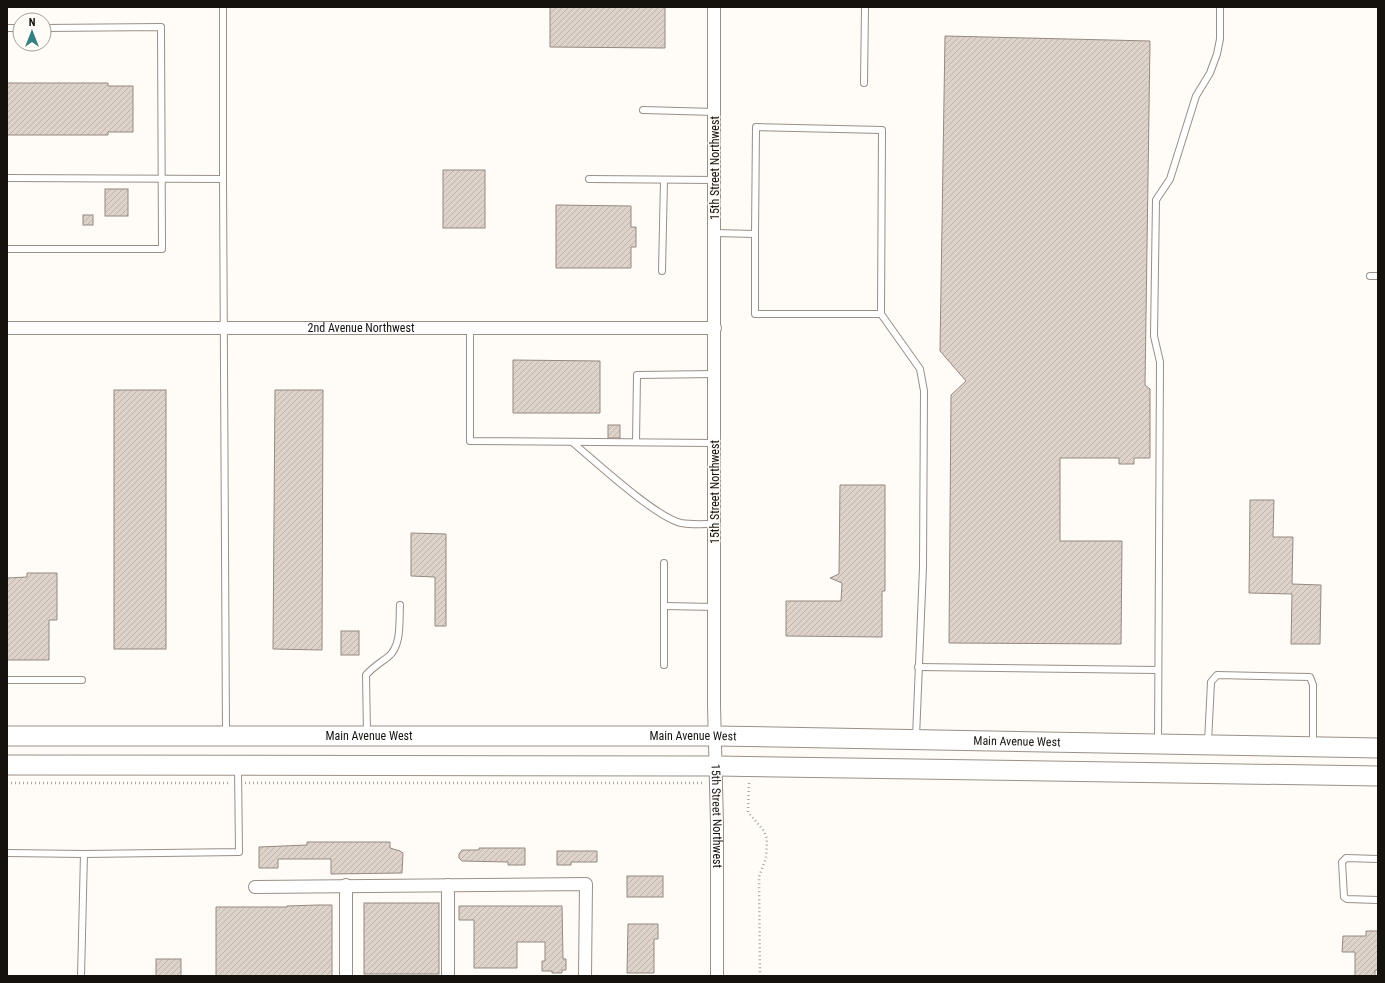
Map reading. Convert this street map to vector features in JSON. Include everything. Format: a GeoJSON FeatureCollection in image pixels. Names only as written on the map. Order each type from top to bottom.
{"type":"FeatureCollection","features":[{"type":"Feature","properties":{"kind":"main road","name":"Main Avenue West"},"geometry":{"type":"LineString","coordinates":[[7,736],[716,736],[1378,748]]}},
{"type":"Feature","properties":{"kind":"main road"},"geometry":{"type":"LineString","coordinates":[[7,765],[238,774],[1378,776]]}},
{"type":"Feature","properties":{"kind":"street","name":"15th Street Northwest"},"geometry":{"type":"LineString","coordinates":[[714,7],[714,607],[717,976]]}},
{"type":"Feature","properties":{"kind":"street","name":"2nd Avenue Northwest"},"geometry":{"type":"LineString","coordinates":[[7,328],[715,328]]}},
{"type":"Feature","properties":{"kind":"street"},"geometry":{"type":"LineString","coordinates":[[255,887],[586,884],[586,976]]}},
{"type":"Feature","properties":{"kind":"street"},"geometry":{"type":"LineString","coordinates":[[346,885],[346,976]]}},
{"type":"Feature","properties":{"kind":"street"},"geometry":{"type":"LineString","coordinates":[[448,885],[448,976]]}},
{"type":"Feature","properties":{"kind":"lane"},"geometry":{"type":"LineString","coordinates":[[223,7],[226,735]]}},
{"type":"Feature","properties":{"kind":"lane"},"geometry":{"type":"LineString","coordinates":[[864,83],[865,7]]}},
{"type":"Feature","properties":{"kind":"lane"},"geometry":{"type":"LineString","coordinates":[[1158,744],[1157,670],[1160,362],[1154,336],[1156,200],[1170,179],[1196,96],[1210,73],[1217,54],[1220,39],[1220,7]]}},
{"type":"Feature","properties":{"kind":"lane"},"geometry":{"type":"LineString","coordinates":[[7,249],[162,249],[161,27],[52,28]]}},
{"type":"Feature","properties":{"kind":"lane"},"geometry":{"type":"LineString","coordinates":[[643,110],[714,112]]}},
{"type":"Feature","properties":{"kind":"lane"},"geometry":{"type":"LineString","coordinates":[[881,314],[755,314],[756,127],[882,130],[881,314],[920,369],[924,391],[923,567],[916,740]]}},
{"type":"Feature","properties":{"kind":"lane"},"geometry":{"type":"LineString","coordinates":[[7,178],[223,179]]}},
{"type":"Feature","properties":{"kind":"lane"},"geometry":{"type":"LineString","coordinates":[[589,180],[714,180]]}},
{"type":"Feature","properties":{"kind":"lane"},"geometry":{"type":"LineString","coordinates":[[662,271],[664,180]]}},
{"type":"Feature","properties":{"kind":"lane"},"geometry":{"type":"LineString","coordinates":[[714,233],[755,234]]}},
{"type":"Feature","properties":{"kind":"lane"},"geometry":{"type":"LineString","coordinates":[[1370,276],[1378,276]]}},
{"type":"Feature","properties":{"kind":"lane"},"geometry":{"type":"LineString","coordinates":[[470,328],[470,441],[714,443]]}},
{"type":"Feature","properties":{"kind":"lane"},"geometry":{"type":"LineString","coordinates":[[636,442],[637,375],[715,374]]}},
{"type":"Feature","properties":{"kind":"lane"},"geometry":{"type":"LineString","coordinates":[[572,442],[668,518],[681,523],[714,524]]}},
{"type":"Feature","properties":{"kind":"lane"},"geometry":{"type":"LineString","coordinates":[[664,563],[664,665]]}},
{"type":"Feature","properties":{"kind":"lane"},"geometry":{"type":"LineString","coordinates":[[367,736],[366,675],[371,669],[389,656],[397,645],[400,606]]}},
{"type":"Feature","properties":{"kind":"lane"},"geometry":{"type":"LineString","coordinates":[[664,606],[714,607]]}},
{"type":"Feature","properties":{"kind":"lane"},"geometry":{"type":"LineString","coordinates":[[918,667],[1157,670]]}},
{"type":"Feature","properties":{"kind":"lane"},"geometry":{"type":"LineString","coordinates":[[1208,745],[1210,682],[1217,675],[1310,677],[1313,685],[1313,746]]}},
{"type":"Feature","properties":{"kind":"lane"},"geometry":{"type":"LineString","coordinates":[[7,680],[82,680]]}},
{"type":"Feature","properties":{"kind":"lane"},"geometry":{"type":"LineString","coordinates":[[7,853],[84,854],[239,852],[238,774]]}},
{"type":"Feature","properties":{"kind":"lane"},"geometry":{"type":"LineString","coordinates":[[81,976],[84,854]]}},
{"type":"Feature","properties":{"kind":"lane"},"geometry":{"type":"LineString","coordinates":[[1378,859],[1346,858],[1343,860],[1342,894],[1347,900],[1378,900]]}},
{"type":"Feature","properties":{"kind":"path"},"geometry":{"type":"LineString","coordinates":[[7,783],[238,774],[716,775]]}},
{"type":"Feature","properties":{"kind":"path"},"geometry":{"type":"LineString","coordinates":[[742,783],[748,783],[748,812],[764,831],[767,839],[766,858],[759,877],[760,976]]}},
{"type":"Feature","properties":{"kind":"building"},"geometry":{"type":"Polygon","coordinates":[[[550,7],[665,7],[665,48],[550,47],[550,7]]]}},
{"type":"Feature","properties":{"kind":"building"},"geometry":{"type":"Polygon","coordinates":[[[945,36],[1150,41],[1145,385],[1150,389],[1150,458],[1134,458],[1134,464],[1119,464],[1119,458],[1060,458],[1060,541],[1122,541],[1121,644],[949,643],[951,395],[966,381],[940,351],[945,36]]]}},
{"type":"Feature","properties":{"kind":"building"},"geometry":{"type":"Polygon","coordinates":[[[7,83],[108,83],[108,86],[133,86],[133,132],[108,132],[108,135],[7,135],[7,83]]]}},
{"type":"Feature","properties":{"kind":"building"},"geometry":{"type":"Polygon","coordinates":[[[443,170],[485,170],[485,228],[443,228],[443,170]]]}},
{"type":"Feature","properties":{"kind":"building"},"geometry":{"type":"Polygon","coordinates":[[[105,189],[128,189],[128,216],[105,216],[105,189]]]}},
{"type":"Feature","properties":{"kind":"building"},"geometry":{"type":"Polygon","coordinates":[[[556,205],[631,206],[631,227],[636,227],[636,247],[631,247],[631,268],[556,268],[556,205]]]}},
{"type":"Feature","properties":{"kind":"building"},"geometry":{"type":"Polygon","coordinates":[[[83,215],[93,215],[93,225],[83,225],[83,215]]]}},
{"type":"Feature","properties":{"kind":"building"},"geometry":{"type":"Polygon","coordinates":[[[513,360],[600,361],[600,413],[513,413],[513,360]]]}},
{"type":"Feature","properties":{"kind":"building"},"geometry":{"type":"Polygon","coordinates":[[[114,390],[166,390],[166,649],[114,649],[114,390]]]}},
{"type":"Feature","properties":{"kind":"building"},"geometry":{"type":"Polygon","coordinates":[[[275,390],[323,390],[322,650],[273,649],[275,390]]]}},
{"type":"Feature","properties":{"kind":"building"},"geometry":{"type":"Polygon","coordinates":[[[608,425],[620,425],[620,438],[608,438],[608,425]]]}},
{"type":"Feature","properties":{"kind":"building"},"geometry":{"type":"Polygon","coordinates":[[[840,485],[885,485],[885,591],[882,591],[882,637],[786,636],[786,601],[841,601],[842,583],[830,578],[839,574],[840,485]]]}},
{"type":"Feature","properties":{"kind":"building"},"geometry":{"type":"Polygon","coordinates":[[[1250,500],[1274,500],[1273,537],[1293,537],[1292,584],[1321,585],[1320,644],[1291,644],[1292,594],[1249,593],[1250,500]]]}},
{"type":"Feature","properties":{"kind":"building"},"geometry":{"type":"Polygon","coordinates":[[[411,533],[446,534],[446,626],[435,626],[435,577],[411,576],[411,533]]]}},
{"type":"Feature","properties":{"kind":"building"},"geometry":{"type":"Polygon","coordinates":[[[27,573],[57,573],[57,620],[49,620],[49,660],[7,660],[7,578],[27,577],[27,573]]]}},
{"type":"Feature","properties":{"kind":"building"},"geometry":{"type":"Polygon","coordinates":[[[341,631],[359,631],[359,655],[341,655],[341,631]]]}},
{"type":"Feature","properties":{"kind":"building"},"geometry":{"type":"Polygon","coordinates":[[[307,842],[390,842],[390,848],[403,853],[402,873],[331,874],[331,859],[278,859],[278,868],[259,868],[259,847],[307,845],[307,842]]]}},
{"type":"Feature","properties":{"kind":"building"},"geometry":{"type":"Polygon","coordinates":[[[479,848],[525,848],[525,865],[508,865],[508,862],[462,861],[459,858],[459,854],[462,850],[479,850],[479,848]]]}},
{"type":"Feature","properties":{"kind":"building"},"geometry":{"type":"Polygon","coordinates":[[[557,851],[597,851],[597,862],[571,862],[571,865],[557,865],[557,851]]]}},
{"type":"Feature","properties":{"kind":"building"},"geometry":{"type":"Polygon","coordinates":[[[627,876],[663,876],[663,897],[627,897],[627,876]]]}},
{"type":"Feature","properties":{"kind":"building"},"geometry":{"type":"Polygon","coordinates":[[[364,903],[439,903],[439,974],[364,974],[364,903]]]}},
{"type":"Feature","properties":{"kind":"building"},"geometry":{"type":"Polygon","coordinates":[[[332,905],[332,976],[216,976],[216,907],[287,907],[332,905]]]}},
{"type":"Feature","properties":{"kind":"building"},"geometry":{"type":"Polygon","coordinates":[[[459,906],[562,906],[563,959],[566,959],[566,970],[562,970],[562,973],[542,971],[542,961],[545,961],[545,942],[517,942],[517,968],[474,968],[474,920],[459,920],[459,906]]]}},
{"type":"Feature","properties":{"kind":"building"},"geometry":{"type":"Polygon","coordinates":[[[628,924],[658,924],[658,939],[654,939],[654,973],[627,973],[628,924]]]}},
{"type":"Feature","properties":{"kind":"building"},"geometry":{"type":"Polygon","coordinates":[[[1366,931],[1378,931],[1378,970],[1375,970],[1375,976],[1355,976],[1355,952],[1342,952],[1343,936],[1366,936],[1366,931]]]}},
{"type":"Feature","properties":{"kind":"building"},"geometry":{"type":"Polygon","coordinates":[[[156,959],[181,959],[181,976],[156,976],[156,959]]]}}]}
